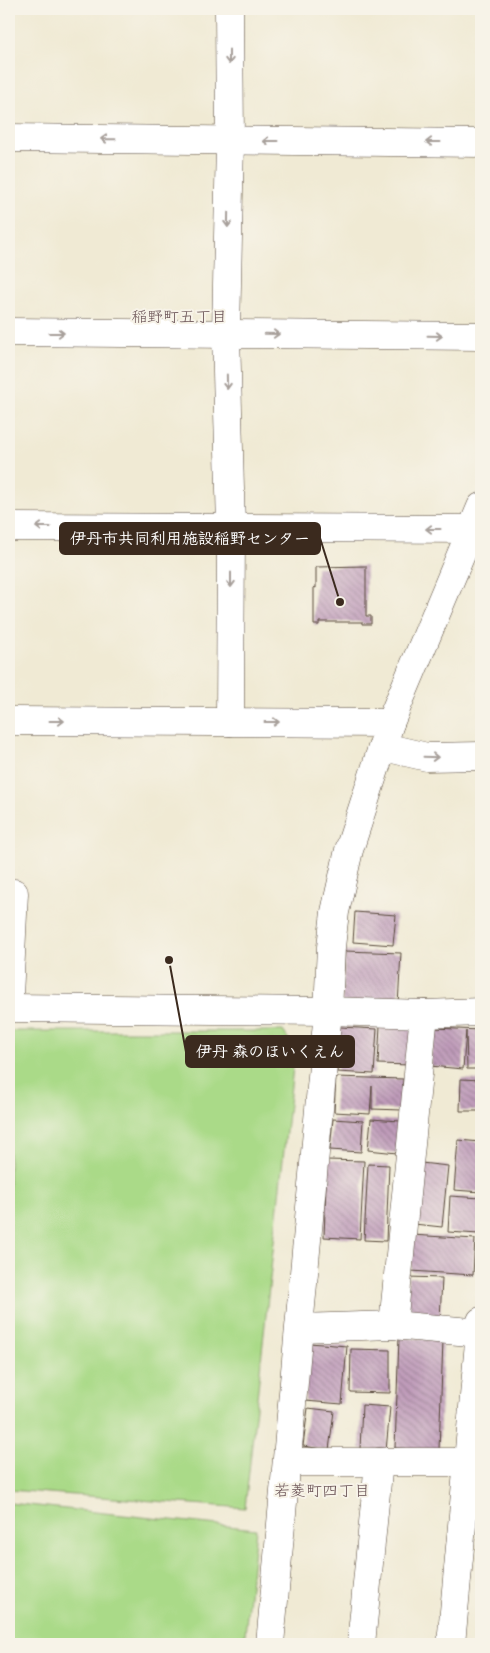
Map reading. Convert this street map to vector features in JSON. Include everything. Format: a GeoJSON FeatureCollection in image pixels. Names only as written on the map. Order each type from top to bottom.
{"type":"FeatureCollection","features":[{"type":"Feature","properties":{"kind":"street"},"geometry":{"type":"LineString","coordinates":[[229,9],[230,141],[226,334],[231,528],[230,722]]}},
{"type":"Feature","properties":{"kind":"street"},"geometry":{"type":"LineString","coordinates":[[9,138],[481,143]]}},
{"type":"Feature","properties":{"kind":"street"},"geometry":{"type":"LineString","coordinates":[[9,332],[481,336]]}},
{"type":"Feature","properties":{"kind":"street"},"geometry":{"type":"LineString","coordinates":[[9,527],[231,528],[478,522],[387,735],[341,879],[331,948],[328,1011],[270,1644]]}},
{"type":"Feature","properties":{"kind":"street"},"geometry":{"type":"LineString","coordinates":[[9,721],[230,722],[387,735],[427,757],[481,756]]}},
{"type":"Feature","properties":{"kind":"street"},"geometry":{"type":"LineString","coordinates":[[9,893],[14,893],[9,996]]}},
{"type":"Feature","properties":{"kind":"street"},"geometry":{"type":"LineString","coordinates":[[9,1008],[328,1011],[424,1014],[481,1012]]}},
{"type":"Feature","properties":{"kind":"street"},"geometry":{"type":"LineString","coordinates":[[393,1325],[424,1014]]}},
{"type":"Feature","properties":{"kind":"street"},"geometry":{"type":"LineString","coordinates":[[300,1328],[393,1325],[481,1329],[475,1462],[451,1644]]}},
{"type":"Feature","properties":{"kind":"street"},"geometry":{"type":"LineString","coordinates":[[288,1462],[475,1462]]}},
{"type":"Feature","properties":{"kind":"street"},"geometry":{"type":"LineString","coordinates":[[361,1644],[379,1462]]}},
{"type":"Feature","properties":{"kind":"green space"},"geometry":{"type":"Polygon","coordinates":[[[9,1031],[283,1031],[295,1049],[245,1508],[9,1490],[9,1031]]]}},
{"type":"Feature","properties":{"kind":"green space"},"geometry":{"type":"Polygon","coordinates":[[[9,1503],[256,1529],[244,1644],[9,1644],[9,1503]]]}},
{"type":"Feature","properties":{"kind":"building"},"geometry":{"type":"Polygon","coordinates":[[[366,566],[366,616],[371,616],[371,624],[362,624],[362,622],[319,622],[319,625],[314,625],[316,567],[366,566]]]}},
{"type":"Feature","properties":{"kind":"building"},"geometry":{"type":"Polygon","coordinates":[[[355,912],[396,915],[393,945],[353,942],[355,912]]]}},
{"type":"Feature","properties":{"kind":"building"},"geometry":{"type":"Polygon","coordinates":[[[345,951],[401,953],[398,1005],[342,1002],[345,951]]]}},
{"type":"Feature","properties":{"kind":"building"},"geometry":{"type":"Polygon","coordinates":[[[380,1025],[413,1027],[411,1065],[378,1064],[380,1025]]]}},
{"type":"Feature","properties":{"kind":"building"},"geometry":{"type":"Polygon","coordinates":[[[340,1027],[377,1029],[374,1074],[337,1072],[340,1027]]]}},
{"type":"Feature","properties":{"kind":"building"},"geometry":{"type":"Polygon","coordinates":[[[433,1028],[481,1030],[481,1069],[467,1069],[466,1031],[463,1069],[430,1066],[433,1028]]]}},
{"type":"Feature","properties":{"kind":"building"},"geometry":{"type":"Polygon","coordinates":[[[336,1077],[403,1079],[402,1110],[372,1109],[372,1086],[370,1114],[334,1112],[336,1077]]]}},
{"type":"Feature","properties":{"kind":"building"},"geometry":{"type":"Polygon","coordinates":[[[461,1079],[481,1080],[481,1111],[460,1111],[461,1079]]]}},
{"type":"Feature","properties":{"kind":"building"},"geometry":{"type":"Polygon","coordinates":[[[333,1119],[363,1121],[361,1152],[330,1150],[333,1119]]]}},
{"type":"Feature","properties":{"kind":"building"},"geometry":{"type":"Polygon","coordinates":[[[371,1119],[400,1121],[397,1153],[368,1150],[371,1119]]]}},
{"type":"Feature","properties":{"kind":"building"},"geometry":{"type":"Polygon","coordinates":[[[458,1140],[481,1142],[481,1192],[454,1190],[458,1140]]]}},
{"type":"Feature","properties":{"kind":"building"},"geometry":{"type":"Polygon","coordinates":[[[327,1160],[364,1161],[360,1239],[324,1237],[327,1160]]]}},
{"type":"Feature","properties":{"kind":"building"},"geometry":{"type":"Polygon","coordinates":[[[421,1163],[448,1166],[442,1227],[414,1224],[421,1163]]]}},
{"type":"Feature","properties":{"kind":"building"},"geometry":{"type":"Polygon","coordinates":[[[368,1164],[389,1165],[386,1241],[364,1240],[368,1164]]]}},
{"type":"Feature","properties":{"kind":"building"},"geometry":{"type":"Polygon","coordinates":[[[450,1196],[481,1198],[479,1234],[448,1232],[450,1196]]]}},
{"type":"Feature","properties":{"kind":"building"},"geometry":{"type":"Polygon","coordinates":[[[412,1235],[475,1239],[473,1275],[411,1271],[412,1235]]]}},
{"type":"Feature","properties":{"kind":"building"},"geometry":{"type":"Polygon","coordinates":[[[408,1277],[442,1278],[440,1320],[406,1318],[408,1277]]]}},
{"type":"Feature","properties":{"kind":"building"},"geometry":{"type":"Polygon","coordinates":[[[399,1338],[443,1340],[439,1450],[395,1448],[399,1338]]]}},
{"type":"Feature","properties":{"kind":"building"},"geometry":{"type":"Polygon","coordinates":[[[309,1343],[347,1346],[342,1404],[305,1401],[309,1343]]]}},
{"type":"Feature","properties":{"kind":"building"},"geometry":{"type":"Polygon","coordinates":[[[351,1349],[390,1350],[390,1393],[350,1392],[351,1349]]]}},
{"type":"Feature","properties":{"kind":"building"},"geometry":{"type":"Polygon","coordinates":[[[362,1405],[390,1407],[386,1451],[360,1449],[362,1405]]]}},
{"type":"Feature","properties":{"kind":"building"},"geometry":{"type":"Polygon","coordinates":[[[308,1408],[334,1411],[329,1450],[303,1446],[308,1408]]]}},
{"type":"Feature","properties":{"kind":"place","name":"伊丹市共同利用施設稲野センター"},"geometry":{"type":"Point","coordinates":[340,602]}},
{"type":"Feature","properties":{"kind":"place","name":"伊丹 森のほいくえん"},"geometry":{"type":"Point","coordinates":[169,960]}},
{"type":"Feature","properties":{"kind":"district","name":"稲野町五丁目"},"geometry":{"type":"Point","coordinates":[179,317]}},
{"type":"Feature","properties":{"kind":"district","name":"若菱町四丁目"},"geometry":{"type":"Point","coordinates":[322,1491]}}]}
